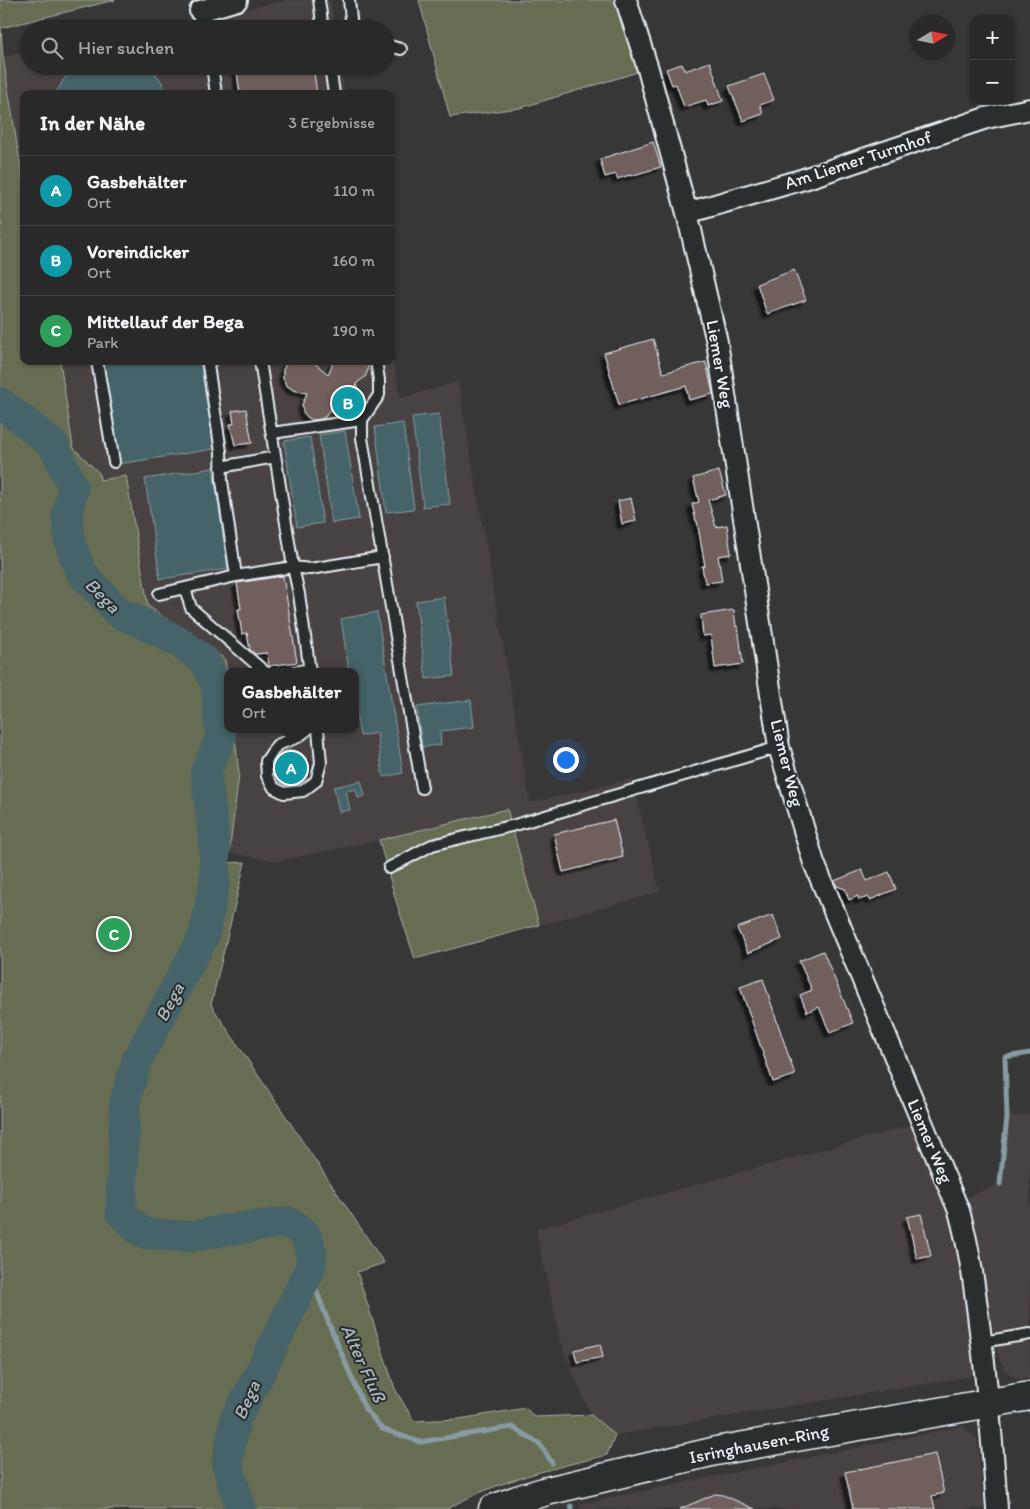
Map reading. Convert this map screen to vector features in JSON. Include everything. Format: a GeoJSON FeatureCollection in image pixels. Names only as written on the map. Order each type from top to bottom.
{"type":"FeatureCollection","features":[{"type":"Feature","properties":{"kind":"street"},"geometry":{"type":"LineString","coordinates":[[203,16],[237,0]]}},
{"type":"Feature","properties":{"kind":"street","name":"Liemer Weg"},"geometry":{"type":"LineString","coordinates":[[626,0],[648,69],[718,342],[779,748],[814,863],[959,1211],[965,1231],[972,1270],[989,1402],[997,1509]]}},
{"type":"Feature","properties":{"kind":"street","name":"Am Liemer Turmhof"},"geometry":{"type":"LineString","coordinates":[[686,213],[804,179],[986,118],[1030,109]]}},
{"type":"Feature","properties":{"kind":"street","name":"Isringhausen-Ring"},"geometry":{"type":"LineString","coordinates":[[509,1506],[547,1491],[716,1451],[1030,1396]]}},
{"type":"Feature","properties":{"kind":"lane"},"geometry":{"type":"LineString","coordinates":[[319,0],[322,20]]}},
{"type":"Feature","properties":{"kind":"lane"},"geometry":{"type":"LineString","coordinates":[[349,0],[351,20]]}},
{"type":"Feature","properties":{"kind":"lane"},"geometry":{"type":"LineString","coordinates":[[395,47],[401,49]]}},
{"type":"Feature","properties":{"kind":"lane"},"geometry":{"type":"LineString","coordinates":[[213,75],[215,90]]}},
{"type":"Feature","properties":{"kind":"lane"},"geometry":{"type":"LineString","coordinates":[[331,75],[333,90]]}},
{"type":"Feature","properties":{"kind":"lane"},"geometry":{"type":"LineString","coordinates":[[98,365],[114,462]]}},
{"type":"Feature","properties":{"kind":"lane"},"geometry":{"type":"LineString","coordinates":[[208,365],[236,576]]}},
{"type":"Feature","properties":{"kind":"lane"},"geometry":{"type":"LineString","coordinates":[[261,365],[310,668]]}},
{"type":"Feature","properties":{"kind":"lane"},"geometry":{"type":"LineString","coordinates":[[377,365],[379,396],[362,420],[362,438],[422,788]]}},
{"type":"Feature","properties":{"kind":"lane"},"geometry":{"type":"LineString","coordinates":[[272,433],[362,420]]}},
{"type":"Feature","properties":{"kind":"lane"},"geometry":{"type":"LineString","coordinates":[[221,467],[275,457]]}},
{"type":"Feature","properties":{"kind":"lane"},"geometry":{"type":"LineString","coordinates":[[159,594],[236,576],[293,567],[310,569],[383,557]]}},
{"type":"Feature","properties":{"kind":"lane"},"geometry":{"type":"LineString","coordinates":[[185,588],[191,608],[260,668]]}},
{"type":"Feature","properties":{"kind":"lane"},"geometry":{"type":"LineString","coordinates":[[302,733],[277,745],[266,761],[267,776],[274,788],[284,792],[303,790],[316,781],[321,763],[318,733]]}},
{"type":"Feature","properties":{"kind":"lane"},"geometry":{"type":"LineString","coordinates":[[389,868],[432,845],[515,825],[779,748]]}},
{"type":"Feature","properties":{"kind":"lane"},"geometry":{"type":"LineString","coordinates":[[982,1342],[1030,1334]]}},
{"type":"Feature","properties":{"kind":"shaded area"},"geometry":{"type":"Polygon","coordinates":[[[289,0],[330,0],[333,20],[190,20],[289,0]]]}},
{"type":"Feature","properties":{"kind":"shaded area"},"geometry":{"type":"Polygon","coordinates":[[[20,54],[20,75],[342,75],[344,90],[20,90],[20,163],[3,57],[20,54]]]}},
{"type":"Feature","properties":{"kind":"shaded area"},"geometry":{"type":"Polygon","coordinates":[[[52,365],[393,365],[401,398],[458,382],[530,803],[632,779],[660,892],[539,925],[507,809],[379,840],[278,861],[230,853],[239,774],[234,733],[359,733],[359,668],[226,668],[225,659],[148,606],[126,476],[71,485],[52,365]]]}},
{"type":"Feature","properties":{"kind":"shaded area"},"geometry":{"type":"Polygon","coordinates":[[[1030,1114],[1030,1378],[1021,1379],[1012,1376],[1005,1370],[999,1359],[978,1246],[963,1199],[1000,1184],[1007,1117],[1030,1114]]]}},
{"type":"Feature","properties":{"kind":"shaded area"},"geometry":{"type":"Polygon","coordinates":[[[912,1125],[956,1229],[978,1375],[615,1435],[591,1415],[563,1350],[536,1229],[912,1125]]]}},
{"type":"Feature","properties":{"kind":"shaded area"},"geometry":{"type":"Polygon","coordinates":[[[963,1426],[977,1439],[984,1509],[581,1509],[580,1504],[963,1426]]]}},
{"type":"Feature","properties":{"kind":"green space"},"geometry":{"type":"Polygon","coordinates":[[[0,0],[115,0],[34,20],[20,20],[20,23],[1,28],[3,57],[20,163],[20,365],[61,365],[73,447],[99,473],[100,480],[126,476],[148,606],[225,659],[224,733],[234,733],[239,774],[228,863],[245,862],[211,1005],[384,1263],[357,1272],[395,1389],[414,1421],[459,1419],[526,1408],[534,1417],[591,1415],[615,1435],[607,1455],[505,1483],[485,1490],[447,1509],[0,1509],[0,225],[2,226],[0,219],[0,0]]]}},
{"type":"Feature","properties":{"kind":"green space"},"geometry":{"type":"Polygon","coordinates":[[[419,0],[616,0],[641,71],[520,108],[450,117],[419,0]]]}},
{"type":"Feature","properties":{"kind":"green space"},"geometry":{"type":"Polygon","coordinates":[[[507,809],[539,925],[415,959],[379,840],[507,809]]]}},
{"type":"Feature","properties":{"kind":"water"},"geometry":{"type":"Polygon","coordinates":[[[68,75],[156,75],[166,90],[58,90],[68,75]]]}},
{"type":"Feature","properties":{"kind":"water"},"geometry":{"type":"Polygon","coordinates":[[[102,365],[201,365],[214,449],[118,464],[102,365]]]}},
{"type":"Feature","properties":{"kind":"water"},"geometry":{"type":"Polygon","coordinates":[[[439,414],[450,504],[423,507],[412,417],[439,414]]]}},
{"type":"Feature","properties":{"kind":"water"},"geometry":{"type":"Polygon","coordinates":[[[403,423],[414,509],[386,512],[375,427],[403,423]]]}},
{"type":"Feature","properties":{"kind":"water"},"geometry":{"type":"Polygon","coordinates":[[[345,431],[359,519],[332,523],[319,435],[345,431]]]}},
{"type":"Feature","properties":{"kind":"water"},"geometry":{"type":"Polygon","coordinates":[[[310,437],[323,523],[297,527],[284,441],[310,437]]]}},
{"type":"Feature","properties":{"kind":"water"},"geometry":{"type":"Polygon","coordinates":[[[213,468],[228,569],[160,579],[145,479],[213,468]]]}},
{"type":"Feature","properties":{"kind":"water"},"geometry":{"type":"Polygon","coordinates":[[[444,597],[454,676],[426,679],[416,601],[444,597]]]}},
{"type":"Feature","properties":{"kind":"water"},"geometry":{"type":"Polygon","coordinates":[[[377,612],[403,773],[383,777],[377,733],[360,736],[359,668],[348,668],[341,619],[377,612]]]}},
{"type":"Feature","properties":{"kind":"water"},"geometry":{"type":"Polygon","coordinates":[[[471,700],[474,727],[440,731],[441,745],[422,747],[417,707],[471,700]]]}},
{"type":"Feature","properties":{"kind":"water"},"geometry":{"type":"Polygon","coordinates":[[[361,781],[365,796],[358,798],[356,789],[346,791],[350,810],[339,812],[334,787],[361,781]]]}},
{"type":"Feature","properties":{"kind":"building"},"geometry":{"type":"Polygon","coordinates":[[[710,62],[723,101],[708,106],[706,100],[684,107],[676,84],[672,85],[666,69],[682,64],[685,71],[710,62]]]}},
{"type":"Feature","properties":{"kind":"building"},"geometry":{"type":"Polygon","coordinates":[[[764,74],[774,100],[760,105],[763,114],[743,121],[729,86],[764,74]]]}},
{"type":"Feature","properties":{"kind":"building"},"geometry":{"type":"Polygon","coordinates":[[[237,75],[314,75],[316,90],[239,90],[237,75]]]}},
{"type":"Feature","properties":{"kind":"building"},"geometry":{"type":"Polygon","coordinates":[[[653,142],[661,167],[617,179],[616,174],[605,177],[600,159],[653,142]]]}},
{"type":"Feature","properties":{"kind":"building"},"geometry":{"type":"Polygon","coordinates":[[[794,270],[806,300],[767,314],[757,284],[794,270]]]}},
{"type":"Feature","properties":{"kind":"building"},"geometry":{"type":"Polygon","coordinates":[[[653,339],[663,373],[706,362],[713,394],[689,400],[686,386],[619,405],[604,353],[653,339]]]}},
{"type":"Feature","properties":{"kind":"building"},"geometry":{"type":"Polygon","coordinates":[[[285,365],[317,365],[328,374],[332,365],[368,365],[365,377],[356,384],[361,400],[360,407],[356,412],[343,414],[332,407],[325,417],[313,420],[303,412],[302,405],[307,393],[293,390],[286,385],[283,378],[285,365]]]}},
{"type":"Feature","properties":{"kind":"building"},"geometry":{"type":"Polygon","coordinates":[[[246,409],[252,443],[235,445],[230,424],[234,424],[232,411],[246,409]]]}},
{"type":"Feature","properties":{"kind":"building"},"geometry":{"type":"Polygon","coordinates":[[[719,471],[726,495],[708,500],[716,527],[727,525],[731,554],[718,556],[722,581],[705,583],[702,566],[705,566],[692,504],[699,502],[693,478],[719,471]]]}},
{"type":"Feature","properties":{"kind":"building"},"geometry":{"type":"Polygon","coordinates":[[[631,498],[636,521],[622,524],[618,501],[631,498]]]}},
{"type":"Feature","properties":{"kind":"building"},"geometry":{"type":"Polygon","coordinates":[[[283,576],[297,662],[269,666],[267,653],[255,654],[250,650],[247,633],[242,634],[238,609],[241,609],[237,583],[283,576]]]}},
{"type":"Feature","properties":{"kind":"building"},"geometry":{"type":"Polygon","coordinates":[[[734,610],[743,664],[715,668],[711,635],[703,636],[701,615],[734,610]]]}},
{"type":"Feature","properties":{"kind":"building"},"geometry":{"type":"Polygon","coordinates":[[[291,750],[298,751],[304,755],[308,761],[308,775],[304,781],[298,785],[291,786],[284,785],[278,781],[274,775],[273,768],[274,761],[278,755],[284,751],[291,750]]]}},
{"type":"Feature","properties":{"kind":"building"},"geometry":{"type":"Polygon","coordinates":[[[614,820],[623,857],[563,872],[554,834],[614,820]]]}},
{"type":"Feature","properties":{"kind":"building"},"geometry":{"type":"Polygon","coordinates":[[[862,870],[867,881],[889,872],[896,889],[870,900],[868,897],[859,900],[858,896],[849,900],[845,889],[837,886],[834,881],[862,870]]]}},
{"type":"Feature","properties":{"kind":"building"},"geometry":{"type":"Polygon","coordinates":[[[773,915],[782,939],[748,953],[737,928],[773,915]]]}},
{"type":"Feature","properties":{"kind":"building"},"geometry":{"type":"Polygon","coordinates":[[[823,951],[853,1023],[830,1033],[819,1007],[807,1012],[800,995],[812,990],[799,961],[823,951]]]}},
{"type":"Feature","properties":{"kind":"building"},"geometry":{"type":"Polygon","coordinates":[[[763,979],[795,1075],[773,1082],[740,987],[763,979]]]}},
{"type":"Feature","properties":{"kind":"building"},"geometry":{"type":"Polygon","coordinates":[[[921,1214],[931,1256],[917,1259],[907,1217],[921,1214]]]}},
{"type":"Feature","properties":{"kind":"building"},"geometry":{"type":"Polygon","coordinates":[[[600,1344],[603,1357],[577,1362],[574,1350],[600,1344]]]}},
{"type":"Feature","properties":{"kind":"building"},"geometry":{"type":"Polygon","coordinates":[[[935,1454],[944,1493],[932,1496],[935,1509],[853,1509],[845,1472],[935,1454]]]}},
{"type":"Feature","properties":{"kind":"building"},"geometry":{"type":"Polygon","coordinates":[[[715,1494],[723,1495],[755,1509],[680,1509],[715,1494]]]}},
{"type":"Feature","properties":{"kind":"waterway","name":"Bega"},"geometry":{"type":"LineString","coordinates":[[0,403],[54,446],[73,488],[67,516],[70,543],[81,572],[119,613],[179,642],[205,661],[216,685],[221,737],[206,772],[214,838],[215,880],[204,936],[137,1060],[125,1101],[121,1213],[142,1233],[190,1237],[225,1230],[289,1222],[306,1235],[312,1255],[309,1271],[235,1420],[227,1464],[241,1509]]}},
{"type":"Feature","properties":{"kind":"waterway"},"geometry":{"type":"LineString","coordinates":[[1000,1184],[1007,1117],[1005,1057],[1030,1053]]}},
{"type":"Feature","properties":{"kind":"waterway","name":"Alter Fluß"},"geometry":{"type":"LineString","coordinates":[[309,1271],[365,1409],[382,1429],[420,1442],[512,1427],[540,1444],[552,1463]]}},
{"type":"Feature","properties":{"kind":"place","name":"Voreindicker"},"geometry":{"type":"Point","coordinates":[348,403]}},
{"type":"Feature","properties":{"kind":"place","name":"Gasbehälter"},"geometry":{"type":"Point","coordinates":[291,768]}},
{"type":"Feature","properties":{"kind":"place","name":"Mittellauf der Bega"},"geometry":{"type":"Point","coordinates":[114,934]}}]}
